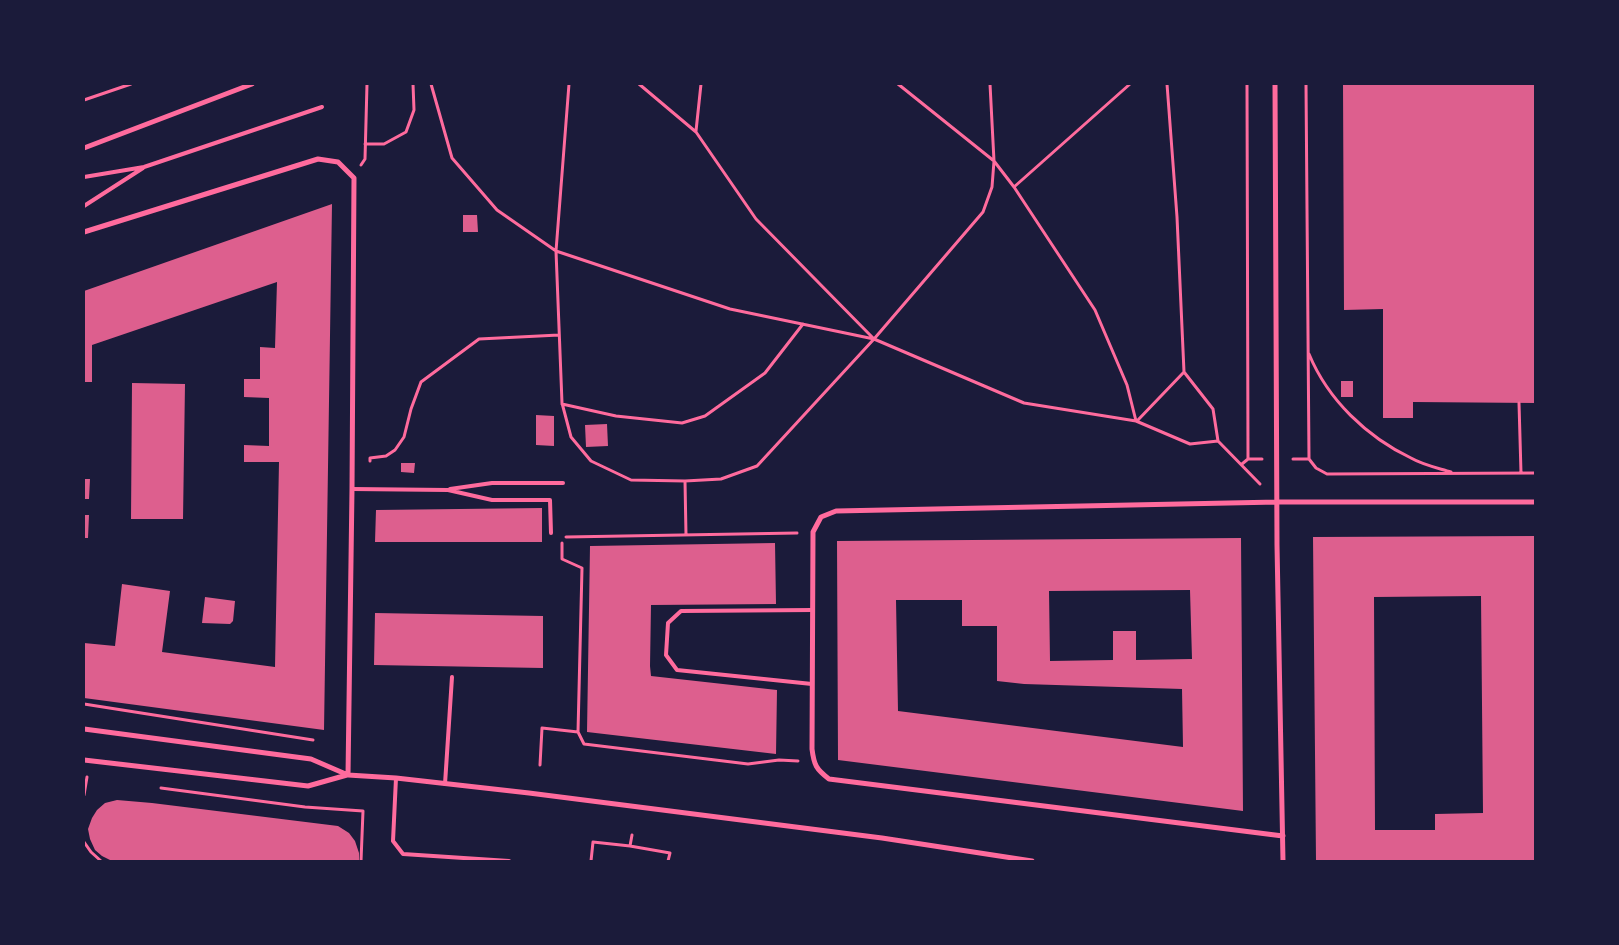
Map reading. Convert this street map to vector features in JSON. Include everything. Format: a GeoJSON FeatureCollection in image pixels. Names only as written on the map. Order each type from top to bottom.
{"type":"FeatureCollection","features":[{"type":"Feature","properties":{"kind":"street"},"geometry":{"type":"LineString","coordinates":[[84,148],[252,84]]}},
{"type":"Feature","properties":{"kind":"street"},"geometry":{"type":"LineString","coordinates":[[1275,84],[1277,545],[1283,861]]}},
{"type":"Feature","properties":{"kind":"street"},"geometry":{"type":"LineString","coordinates":[[84,232],[318,159],[338,162],[354,178],[348,775]]}},
{"type":"Feature","properties":{"kind":"street"},"geometry":{"type":"LineString","coordinates":[[1283,836],[829,779],[819,771],[814,762],[812,684],[813,532],[821,517],[836,511],[1278,502],[1535,502]]}},
{"type":"Feature","properties":{"kind":"street"},"geometry":{"type":"LineString","coordinates":[[84,729],[311,759],[348,775]]}},
{"type":"Feature","properties":{"kind":"street"},"geometry":{"type":"LineString","coordinates":[[84,760],[308,786],[348,775],[396,778],[882,838],[1032,861]]}},
{"type":"Feature","properties":{"kind":"lane"},"geometry":{"type":"LineString","coordinates":[[84,177],[144,167],[322,107]]}},
{"type":"Feature","properties":{"kind":"lane"},"geometry":{"type":"LineString","coordinates":[[84,206],[144,167]]}},
{"type":"Feature","properties":{"kind":"lane"},"geometry":{"type":"LineString","coordinates":[[352,489],[448,490],[492,482],[564,483]]}},
{"type":"Feature","properties":{"kind":"lane"},"geometry":{"type":"LineString","coordinates":[[448,490],[492,500],[550,500],[551,533]]}},
{"type":"Feature","properties":{"kind":"lane"},"geometry":{"type":"LineString","coordinates":[[812,684],[676,670],[666,655],[668,624],[681,611],[813,610]]}},
{"type":"Feature","properties":{"kind":"lane"},"geometry":{"type":"LineString","coordinates":[[445,784],[452,677]]}},
{"type":"Feature","properties":{"kind":"lane"},"geometry":{"type":"LineString","coordinates":[[396,778],[393,841],[403,854],[509,861]]}},
{"type":"Feature","properties":{"kind":"path"},"geometry":{"type":"LineString","coordinates":[[84,100],[131,84]]}},
{"type":"Feature","properties":{"kind":"path"},"geometry":{"type":"LineString","coordinates":[[354,178],[365,159],[367,84]]}},
{"type":"Feature","properties":{"kind":"path"},"geometry":{"type":"LineString","coordinates":[[365,144],[384,144],[406,132],[414,110],[414,84]]}},
{"type":"Feature","properties":{"kind":"path"},"geometry":{"type":"LineString","coordinates":[[431,84],[452,158],[497,210],[556,251],[730,308],[874,339],[1024,403],[1136,421],[1190,444],[1218,441]]}},
{"type":"Feature","properties":{"kind":"path"},"geometry":{"type":"LineString","coordinates":[[570,84],[556,251],[562,404],[571,437],[591,461],[631,480],[685,481],[721,478],[758,466],[874,339],[983,212],[992,187],[994,162],[990,84]]}},
{"type":"Feature","properties":{"kind":"path"},"geometry":{"type":"LineString","coordinates":[[639,84],[696,132],[756,219],[874,339]]}},
{"type":"Feature","properties":{"kind":"path"},"geometry":{"type":"LineString","coordinates":[[696,132],[701,84]]}},
{"type":"Feature","properties":{"kind":"path"},"geometry":{"type":"LineString","coordinates":[[898,84],[994,162],[1014,187],[1095,310],[1127,386],[1136,421]]}},
{"type":"Feature","properties":{"kind":"path"},"geometry":{"type":"LineString","coordinates":[[1014,187],[1130,84]]}},
{"type":"Feature","properties":{"kind":"path"},"geometry":{"type":"LineString","coordinates":[[1167,84],[1177,217],[1184,372],[1213,409],[1218,441],[1242,464]]}},
{"type":"Feature","properties":{"kind":"path"},"geometry":{"type":"LineString","coordinates":[[1247,84],[1248,459]]}},
{"type":"Feature","properties":{"kind":"path"},"geometry":{"type":"LineString","coordinates":[[1306,84],[1309,459],[1316,468],[1327,474],[1535,473]]}},
{"type":"Feature","properties":{"kind":"path"},"geometry":{"type":"LineString","coordinates":[[562,404],[616,416],[682,423],[705,416],[764,373],[803,324]]}},
{"type":"Feature","properties":{"kind":"path"},"geometry":{"type":"LineString","coordinates":[[370,489],[370,458],[386,456],[395,450],[404,437],[411,409],[421,382],[479,339],[559,335]]}},
{"type":"Feature","properties":{"kind":"path"},"geometry":{"type":"LineString","coordinates":[[1308,351],[1327,389],[1337,402],[1358,422],[1384,442],[1411,459],[1454,473]]}},
{"type":"Feature","properties":{"kind":"path"},"geometry":{"type":"LineString","coordinates":[[1136,421],[1184,372]]}},
{"type":"Feature","properties":{"kind":"path"},"geometry":{"type":"LineString","coordinates":[[1519,403],[1521,473]]}},
{"type":"Feature","properties":{"kind":"path"},"geometry":{"type":"LineString","coordinates":[[685,481],[686,535]]}},
{"type":"Feature","properties":{"kind":"path"},"geometry":{"type":"LineString","coordinates":[[779,760],[748,764],[584,744],[578,732],[582,568],[562,559],[562,537],[813,532]]}},
{"type":"Feature","properties":{"kind":"path"},"geometry":{"type":"LineString","coordinates":[[84,704],[313,740]]}},
{"type":"Feature","properties":{"kind":"path"},"geometry":{"type":"LineString","coordinates":[[540,765],[542,728],[578,732]]}},
{"type":"Feature","properties":{"kind":"path"},"geometry":{"type":"LineString","coordinates":[[84,794],[85,777],[96,779]]}},
{"type":"Feature","properties":{"kind":"path"},"geometry":{"type":"LineString","coordinates":[[153,786],[305,807],[362,811],[362,861]]}},
{"type":"Feature","properties":{"kind":"path"},"geometry":{"type":"LineString","coordinates":[[630,846],[632,835]]}},
{"type":"Feature","properties":{"kind":"path"},"geometry":{"type":"LineString","coordinates":[[84,842],[101,861]]}},
{"type":"Feature","properties":{"kind":"path"},"geometry":{"type":"LineString","coordinates":[[591,861],[593,842],[670,853],[668,861]]}},
{"type":"Feature","properties":{"kind":"building"},"geometry":{"type":"Polygon","coordinates":[[[1343,84],[1535,84],[1535,403],[1413,402],[1413,418],[1383,418],[1383,309],[1344,310],[1343,84]]]}},
{"type":"Feature","properties":{"kind":"building"},"geometry":{"type":"Polygon","coordinates":[[[332,204],[324,730],[84,698],[84,643],[115,646],[122,584],[170,591],[162,652],[275,667],[279,462],[244,462],[244,445],[269,446],[269,398],[244,397],[244,379],[260,379],[260,347],[275,348],[277,282],[92,345],[92,382],[84,382],[84,291],[332,204]]]}},
{"type":"Feature","properties":{"kind":"building"},"geometry":{"type":"Polygon","coordinates":[[[463,215],[477,215],[478,232],[463,232],[463,215]]]}},
{"type":"Feature","properties":{"kind":"building"},"geometry":{"type":"Polygon","coordinates":[[[1341,381],[1353,381],[1353,397],[1341,397],[1341,381]]]}},
{"type":"Feature","properties":{"kind":"building"},"geometry":{"type":"Polygon","coordinates":[[[132,383],[185,384],[183,519],[131,519],[132,383]]]}},
{"type":"Feature","properties":{"kind":"building"},"geometry":{"type":"Polygon","coordinates":[[[536,415],[554,416],[554,446],[536,445],[536,415]]]}},
{"type":"Feature","properties":{"kind":"building"},"geometry":{"type":"Polygon","coordinates":[[[607,424],[608,446],[586,447],[585,425],[607,424]]]}},
{"type":"Feature","properties":{"kind":"building"},"geometry":{"type":"Polygon","coordinates":[[[401,463],[415,463],[414,473],[401,472],[401,463]]]}},
{"type":"Feature","properties":{"kind":"building"},"geometry":{"type":"Polygon","coordinates":[[[84,479],[90,479],[89,499],[84,499],[84,479]]]}},
{"type":"Feature","properties":{"kind":"building"},"geometry":{"type":"Polygon","coordinates":[[[542,508],[542,542],[375,542],[376,510],[542,508]]]}},
{"type":"Feature","properties":{"kind":"building"},"geometry":{"type":"Polygon","coordinates":[[[84,515],[89,515],[88,538],[84,538],[84,515]]]}},
{"type":"Feature","properties":{"kind":"building"},"geometry":{"type":"Polygon","coordinates":[[[1535,536],[1535,861],[1316,861],[1313,537],[1535,536]],[[1481,596],[1374,597],[1375,830],[1435,830],[1435,814],[1483,813],[1481,596]]]}},
{"type":"Feature","properties":{"kind":"building"},"geometry":{"type":"Polygon","coordinates":[[[1241,538],[1243,811],[838,760],[837,541],[1241,538]],[[1190,590],[1049,591],[1050,661],[1113,660],[1113,631],[1136,631],[1136,660],[1192,659],[1190,590]],[[896,600],[898,711],[1183,747],[1182,689],[1024,684],[997,681],[997,626],[962,626],[962,600],[896,600]]]}},
{"type":"Feature","properties":{"kind":"building"},"geometry":{"type":"Polygon","coordinates":[[[775,543],[776,604],[651,605],[650,666],[651,676],[777,690],[776,754],[587,732],[590,546],[775,543]]]}},
{"type":"Feature","properties":{"kind":"building"},"geometry":{"type":"Polygon","coordinates":[[[205,597],[235,601],[233,621],[230,624],[202,623],[205,597]]]}},
{"type":"Feature","properties":{"kind":"building"},"geometry":{"type":"Polygon","coordinates":[[[375,613],[543,616],[543,668],[374,665],[375,613]]]}},
{"type":"Feature","properties":{"kind":"building"},"geometry":{"type":"Polygon","coordinates":[[[117,800],[338,826],[349,833],[355,841],[359,853],[359,861],[112,861],[95,850],[88,829],[97,810],[105,803],[117,800]]]}}]}
